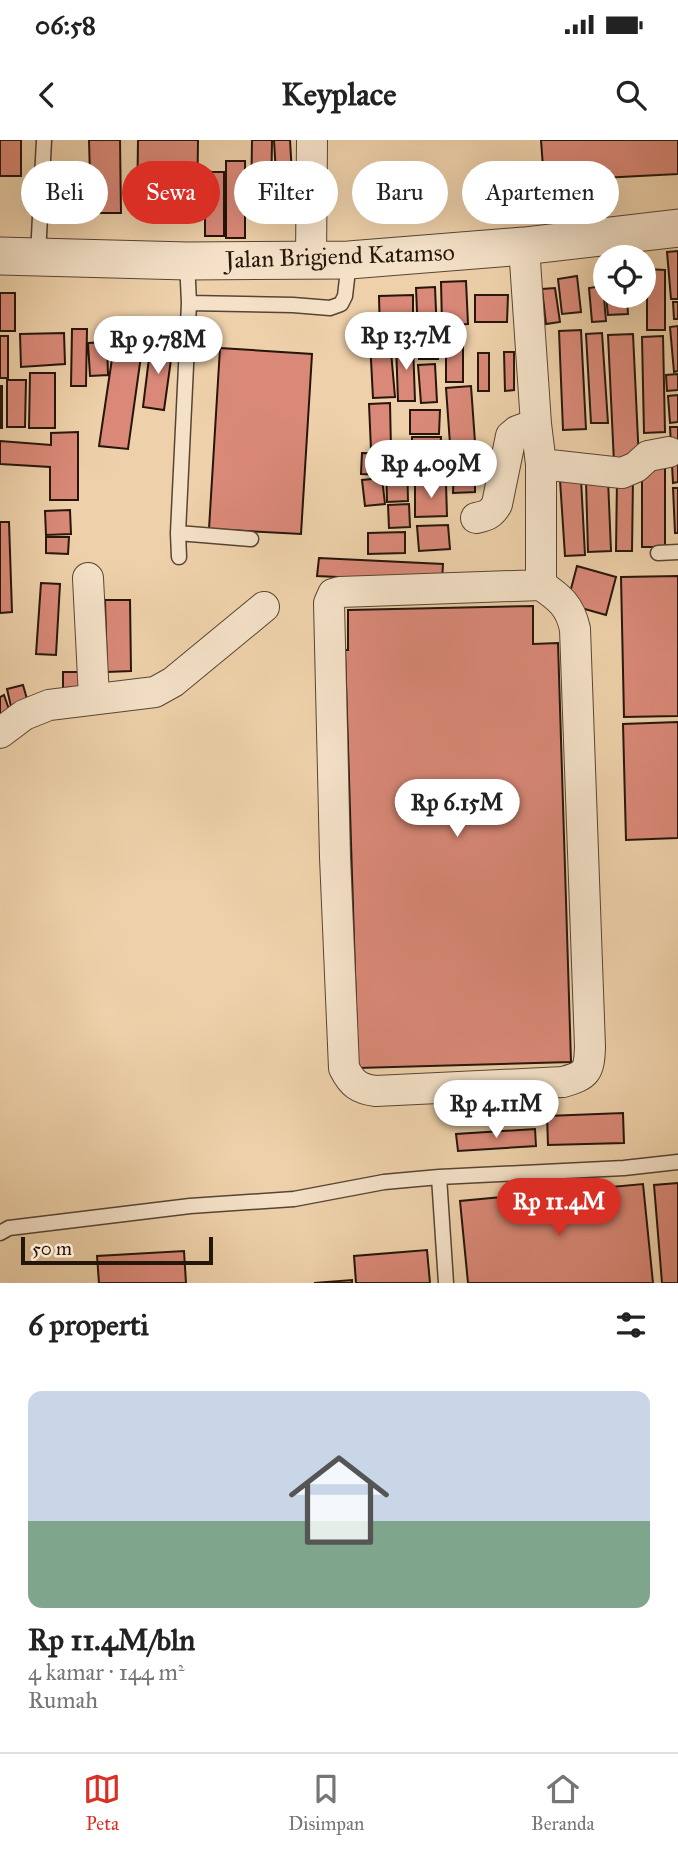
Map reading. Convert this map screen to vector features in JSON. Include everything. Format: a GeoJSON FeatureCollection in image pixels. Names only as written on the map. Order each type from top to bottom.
{"type":"FeatureCollection","features":[{"type":"Feature","properties":{"kind":"street"},"geometry":{"type":"LineString","coordinates":[[311,261],[312,140]]}},
{"type":"Feature","properties":{"kind":"street","name":"Jalan Brigjend Katamso"},"geometry":{"type":"LineString","coordinates":[[0,256],[187,261],[349,260],[524,246],[678,228]]}},
{"type":"Feature","properties":{"kind":"street"},"geometry":{"type":"LineString","coordinates":[[524,246],[541,464],[541,585]]}},
{"type":"Feature","properties":{"kind":"street"},"geometry":{"type":"LineString","coordinates":[[476,518],[487,516],[497,504],[511,436],[536,424]]}},
{"type":"Feature","properties":{"kind":"street"},"geometry":{"type":"LineString","coordinates":[[541,464],[622,473],[636,467],[648,456],[669,452]]}},
{"type":"Feature","properties":{"kind":"street"},"geometry":{"type":"LineString","coordinates":[[88,579],[94,698]]}},
{"type":"Feature","properties":{"kind":"street"},"geometry":{"type":"LineString","coordinates":[[541,585],[560,598],[572,614],[575,629],[589,1068],[586,1073],[563,1083],[364,1090],[350,1080],[344,1068],[335,856],[329,603],[333,594],[340,592],[541,585]]}},
{"type":"Feature","properties":{"kind":"street"},"geometry":{"type":"LineString","coordinates":[[0,733],[24,715],[49,705],[155,692],[173,682],[264,607]]}},
{"type":"Feature","properties":{"kind":"lane"},"geometry":{"type":"LineString","coordinates":[[38,257],[44,140]]}},
{"type":"Feature","properties":{"kind":"lane"},"geometry":{"type":"LineString","coordinates":[[189,303],[330,308],[341,304],[345,296],[349,260]]}},
{"type":"Feature","properties":{"kind":"lane"},"geometry":{"type":"LineString","coordinates":[[179,557],[189,303],[187,261]]}},
{"type":"Feature","properties":{"kind":"lane"},"geometry":{"type":"LineString","coordinates":[[178,533],[251,539]]}},
{"type":"Feature","properties":{"kind":"lane"},"geometry":{"type":"LineString","coordinates":[[659,553],[678,552]]}},
{"type":"Feature","properties":{"kind":"lane"},"geometry":{"type":"LineString","coordinates":[[0,1233],[9,1228],[190,1206],[294,1199],[384,1182],[624,1168],[678,1162]]}},
{"type":"Feature","properties":{"kind":"lane"},"geometry":{"type":"LineString","coordinates":[[439,1177],[446,1283]]}},
{"type":"Feature","properties":{"kind":"building"},"geometry":{"type":"Polygon","coordinates":[[[0,140],[21,140],[21,176],[0,176],[0,140]]]}},
{"type":"Feature","properties":{"kind":"building"},"geometry":{"type":"Polygon","coordinates":[[[89,140],[120,140],[121,213],[108,213],[108,161],[90,161],[89,140]]]}},
{"type":"Feature","properties":{"kind":"building"},"geometry":{"type":"Polygon","coordinates":[[[138,140],[198,140],[198,161],[138,161],[138,140]]]}},
{"type":"Feature","properties":{"kind":"building"},"geometry":{"type":"Polygon","coordinates":[[[252,140],[272,140],[272,161],[252,161],[252,140]]]}},
{"type":"Feature","properties":{"kind":"building"},"geometry":{"type":"Polygon","coordinates":[[[274,140],[290,140],[291,161],[275,161],[274,140]]]}},
{"type":"Feature","properties":{"kind":"building"},"geometry":{"type":"Polygon","coordinates":[[[541,140],[678,140],[678,174],[619,177],[619,161],[543,161],[541,140]]]}},
{"type":"Feature","properties":{"kind":"building"},"geometry":{"type":"Polygon","coordinates":[[[226,161],[234,161],[234,224],[245,224],[245,238],[226,238],[226,161]]]}},
{"type":"Feature","properties":{"kind":"building"},"geometry":{"type":"Polygon","coordinates":[[[220,172],[224,172],[224,236],[205,236],[205,224],[220,224],[220,172]]]}},
{"type":"Feature","properties":{"kind":"building"},"geometry":{"type":"Polygon","coordinates":[[[678,251],[678,299],[671,299],[667,252],[678,251]]]}},
{"type":"Feature","properties":{"kind":"building"},"geometry":{"type":"Polygon","coordinates":[[[656,270],[665,270],[665,330],[647,330],[647,308],[656,308],[656,270]]]}},
{"type":"Feature","properties":{"kind":"building"},"geometry":{"type":"Polygon","coordinates":[[[577,276],[581,312],[562,314],[558,279],[577,276]]]}},
{"type":"Feature","properties":{"kind":"building"},"geometry":{"type":"Polygon","coordinates":[[[466,281],[468,324],[442,325],[441,282],[466,281]]]}},
{"type":"Feature","properties":{"kind":"building"},"geometry":{"type":"Polygon","coordinates":[[[435,287],[438,359],[419,359],[416,288],[435,287]]]}},
{"type":"Feature","properties":{"kind":"building"},"geometry":{"type":"Polygon","coordinates":[[[593,287],[593,308],[605,308],[606,321],[592,322],[589,288],[593,287]]]}},
{"type":"Feature","properties":{"kind":"building"},"geometry":{"type":"Polygon","coordinates":[[[555,288],[560,322],[546,324],[542,289],[555,288]]]}},
{"type":"Feature","properties":{"kind":"building"},"geometry":{"type":"Polygon","coordinates":[[[0,293],[15,293],[15,331],[0,331],[0,293]]]}},
{"type":"Feature","properties":{"kind":"building"},"geometry":{"type":"Polygon","coordinates":[[[413,295],[413,334],[380,335],[379,296],[413,295]]]}},
{"type":"Feature","properties":{"kind":"building"},"geometry":{"type":"Polygon","coordinates":[[[475,295],[508,295],[507,322],[475,322],[475,295]]]}},
{"type":"Feature","properties":{"kind":"building"},"geometry":{"type":"Polygon","coordinates":[[[673,302],[678,302],[678,319],[674,319],[673,302]]]}},
{"type":"Feature","properties":{"kind":"building"},"geometry":{"type":"Polygon","coordinates":[[[607,308],[628,308],[628,314],[608,315],[607,308]]]}},
{"type":"Feature","properties":{"kind":"building"},"geometry":{"type":"Polygon","coordinates":[[[678,326],[678,371],[674,372],[670,327],[678,326]]]}},
{"type":"Feature","properties":{"kind":"building"},"geometry":{"type":"Polygon","coordinates":[[[446,328],[463,328],[463,382],[446,382],[446,328]]]}},
{"type":"Feature","properties":{"kind":"building"},"geometry":{"type":"Polygon","coordinates":[[[72,329],[87,329],[86,386],[71,386],[72,329]]]}},
{"type":"Feature","properties":{"kind":"building"},"geometry":{"type":"Polygon","coordinates":[[[581,330],[586,429],[563,430],[559,331],[581,330]]]}},
{"type":"Feature","properties":{"kind":"building"},"geometry":{"type":"Polygon","coordinates":[[[64,333],[65,364],[21,367],[20,334],[64,333]]]}},
{"type":"Feature","properties":{"kind":"building"},"geometry":{"type":"Polygon","coordinates":[[[602,333],[608,423],[591,423],[586,334],[602,333]]]}},
{"type":"Feature","properties":{"kind":"building"},"geometry":{"type":"Polygon","coordinates":[[[633,334],[639,461],[614,463],[608,335],[633,334]]]}},
{"type":"Feature","properties":{"kind":"building"},"geometry":{"type":"Polygon","coordinates":[[[0,336],[8,336],[8,378],[0,378],[0,336]]]}},
{"type":"Feature","properties":{"kind":"building"},"geometry":{"type":"Polygon","coordinates":[[[663,336],[665,432],[644,433],[642,337],[663,336]]]}},
{"type":"Feature","properties":{"kind":"building"},"geometry":{"type":"Polygon","coordinates":[[[390,340],[395,397],[373,398],[370,341],[390,340]]]}},
{"type":"Feature","properties":{"kind":"building"},"geometry":{"type":"Polygon","coordinates":[[[107,342],[108,375],[90,376],[88,343],[107,342]]]}},
{"type":"Feature","properties":{"kind":"building"},"geometry":{"type":"Polygon","coordinates":[[[151,342],[173,345],[164,410],[143,407],[151,342]]]}},
{"type":"Feature","properties":{"kind":"building"},"geometry":{"type":"Polygon","coordinates":[[[396,344],[413,344],[415,401],[398,401],[396,344]]]}},
{"type":"Feature","properties":{"kind":"building"},"geometry":{"type":"Polygon","coordinates":[[[220,348],[312,354],[301,534],[209,529],[220,348]]]}},
{"type":"Feature","properties":{"kind":"building"},"geometry":{"type":"Polygon","coordinates":[[[113,352],[141,356],[128,449],[99,446],[113,352]]]}},
{"type":"Feature","properties":{"kind":"building"},"geometry":{"type":"Polygon","coordinates":[[[504,352],[514,352],[514,390],[505,391],[504,352]]]}},
{"type":"Feature","properties":{"kind":"building"},"geometry":{"type":"Polygon","coordinates":[[[478,353],[489,353],[489,391],[478,391],[478,353]]]}},
{"type":"Feature","properties":{"kind":"building"},"geometry":{"type":"Polygon","coordinates":[[[435,364],[437,402],[421,403],[418,365],[435,364]]]}},
{"type":"Feature","properties":{"kind":"building"},"geometry":{"type":"Polygon","coordinates":[[[30,373],[55,373],[55,428],[29,428],[30,373]]]}},
{"type":"Feature","properties":{"kind":"building"},"geometry":{"type":"Polygon","coordinates":[[[678,374],[678,390],[667,391],[666,375],[678,374]]]}},
{"type":"Feature","properties":{"kind":"building"},"geometry":{"type":"Polygon","coordinates":[[[7,380],[26,380],[25,427],[7,427],[7,380]]]}},
{"type":"Feature","properties":{"kind":"building"},"geometry":{"type":"Polygon","coordinates":[[[2,386],[2,428],[0,428],[2,386]]]}},
{"type":"Feature","properties":{"kind":"building"},"geometry":{"type":"Polygon","coordinates":[[[471,386],[475,442],[450,444],[446,388],[471,386]]]}},
{"type":"Feature","properties":{"kind":"building"},"geometry":{"type":"Polygon","coordinates":[[[678,395],[678,422],[670,423],[668,396],[678,395]]]}},
{"type":"Feature","properties":{"kind":"building"},"geometry":{"type":"Polygon","coordinates":[[[390,403],[391,450],[371,450],[369,404],[390,403]]]}},
{"type":"Feature","properties":{"kind":"building"},"geometry":{"type":"Polygon","coordinates":[[[410,410],[440,410],[439,434],[410,434],[410,410]]]}},
{"type":"Feature","properties":{"kind":"building"},"geometry":{"type":"Polygon","coordinates":[[[670,427],[678,427],[678,482],[673,483],[670,427]]]}},
{"type":"Feature","properties":{"kind":"building"},"geometry":{"type":"Polygon","coordinates":[[[78,432],[78,500],[50,500],[50,467],[0,464],[0,441],[51,445],[51,433],[78,432]]]}},
{"type":"Feature","properties":{"kind":"building"},"geometry":{"type":"Polygon","coordinates":[[[412,437],[441,437],[440,456],[412,456],[412,437]]]}},
{"type":"Feature","properties":{"kind":"building"},"geometry":{"type":"Polygon","coordinates":[[[362,453],[385,454],[384,475],[361,474],[362,453]]]}},
{"type":"Feature","properties":{"kind":"building"},"geometry":{"type":"Polygon","coordinates":[[[407,456],[408,501],[387,502],[386,457],[407,456]]]}},
{"type":"Feature","properties":{"kind":"building"},"geometry":{"type":"Polygon","coordinates":[[[447,459],[447,479],[416,481],[415,461],[447,459]]]}},
{"type":"Feature","properties":{"kind":"building"},"geometry":{"type":"Polygon","coordinates":[[[454,462],[475,462],[475,492],[453,493],[454,462]]]}},
{"type":"Feature","properties":{"kind":"building"},"geometry":{"type":"Polygon","coordinates":[[[642,467],[665,468],[665,547],[642,547],[642,467]]]}},
{"type":"Feature","properties":{"kind":"building"},"geometry":{"type":"Polygon","coordinates":[[[382,478],[385,504],[365,506],[362,480],[382,478]]]}},
{"type":"Feature","properties":{"kind":"building"},"geometry":{"type":"Polygon","coordinates":[[[581,479],[585,555],[565,556],[560,480],[581,479]]]}},
{"type":"Feature","properties":{"kind":"building"},"geometry":{"type":"Polygon","coordinates":[[[608,479],[611,551],[588,552],[586,481],[608,479]]]}},
{"type":"Feature","properties":{"kind":"building"},"geometry":{"type":"Polygon","coordinates":[[[617,479],[633,479],[632,551],[616,551],[617,479]]]}},
{"type":"Feature","properties":{"kind":"building"},"geometry":{"type":"Polygon","coordinates":[[[415,484],[446,484],[447,516],[415,517],[415,484]]]}},
{"type":"Feature","properties":{"kind":"building"},"geometry":{"type":"Polygon","coordinates":[[[673,488],[678,488],[678,533],[675,533],[673,488]]]}},
{"type":"Feature","properties":{"kind":"building"},"geometry":{"type":"Polygon","coordinates":[[[409,504],[410,527],[389,528],[388,505],[409,504]]]}},
{"type":"Feature","properties":{"kind":"building"},"geometry":{"type":"Polygon","coordinates":[[[70,510],[71,534],[46,535],[45,511],[70,510]]]}},
{"type":"Feature","properties":{"kind":"building"},"geometry":{"type":"Polygon","coordinates":[[[0,522],[9,522],[12,612],[0,613],[0,522]]]}},
{"type":"Feature","properties":{"kind":"building"},"geometry":{"type":"Polygon","coordinates":[[[448,525],[450,549],[419,551],[417,526],[448,525]]]}},
{"type":"Feature","properties":{"kind":"building"},"geometry":{"type":"Polygon","coordinates":[[[405,532],[405,553],[368,554],[368,533],[405,532]]]}},
{"type":"Feature","properties":{"kind":"building"},"geometry":{"type":"Polygon","coordinates":[[[46,537],[69,537],[68,554],[46,553],[46,537]]]}},
{"type":"Feature","properties":{"kind":"building"},"geometry":{"type":"Polygon","coordinates":[[[319,558],[443,564],[442,582],[317,576],[319,558]]]}},
{"type":"Feature","properties":{"kind":"building"},"geometry":{"type":"Polygon","coordinates":[[[577,566],[616,577],[606,615],[567,604],[577,566]]]}},
{"type":"Feature","properties":{"kind":"building"},"geometry":{"type":"Polygon","coordinates":[[[678,576],[678,716],[624,717],[621,577],[678,576]]]}},
{"type":"Feature","properties":{"kind":"building"},"geometry":{"type":"Polygon","coordinates":[[[41,583],[60,584],[56,655],[36,654],[41,583]]]}},
{"type":"Feature","properties":{"kind":"building"},"geometry":{"type":"Polygon","coordinates":[[[105,600],[130,600],[131,671],[107,672],[105,600]]]}},
{"type":"Feature","properties":{"kind":"building"},"geometry":{"type":"Polygon","coordinates":[[[533,606],[533,644],[558,643],[571,1062],[358,1068],[345,650],[348,650],[348,610],[533,606]]]}},
{"type":"Feature","properties":{"kind":"building"},"geometry":{"type":"Polygon","coordinates":[[[63,672],[84,672],[84,687],[63,688],[63,672]]]}},
{"type":"Feature","properties":{"kind":"building"},"geometry":{"type":"Polygon","coordinates":[[[23,685],[29,706],[12,711],[7,689],[23,685]]]}},
{"type":"Feature","properties":{"kind":"building"},"geometry":{"type":"Polygon","coordinates":[[[4,695],[12,718],[0,722],[0,697],[4,695]]]}},
{"type":"Feature","properties":{"kind":"building"},"geometry":{"type":"Polygon","coordinates":[[[678,722],[678,838],[626,840],[623,724],[678,722]]]}},
{"type":"Feature","properties":{"kind":"building"},"geometry":{"type":"Polygon","coordinates":[[[623,1113],[624,1143],[548,1145],[547,1116],[623,1113]]]}},
{"type":"Feature","properties":{"kind":"building"},"geometry":{"type":"Polygon","coordinates":[[[535,1129],[536,1146],[458,1151],[456,1134],[535,1129]]]}},
{"type":"Feature","properties":{"kind":"building"},"geometry":{"type":"Polygon","coordinates":[[[678,1183],[678,1283],[662,1283],[654,1185],[678,1183]]]}},
{"type":"Feature","properties":{"kind":"building"},"geometry":{"type":"Polygon","coordinates":[[[643,1184],[653,1283],[468,1283],[460,1201],[643,1184]]]}},
{"type":"Feature","properties":{"kind":"building"},"geometry":{"type":"Polygon","coordinates":[[[427,1250],[430,1283],[356,1283],[354,1256],[427,1250]]]}},
{"type":"Feature","properties":{"kind":"building"},"geometry":{"type":"Polygon","coordinates":[[[184,1251],[186,1283],[99,1283],[97,1256],[184,1251]]]}},
{"type":"Feature","properties":{"kind":"building"},"geometry":{"type":"Polygon","coordinates":[[[352,1280],[352,1283],[314,1283],[352,1280]]]}}]}
